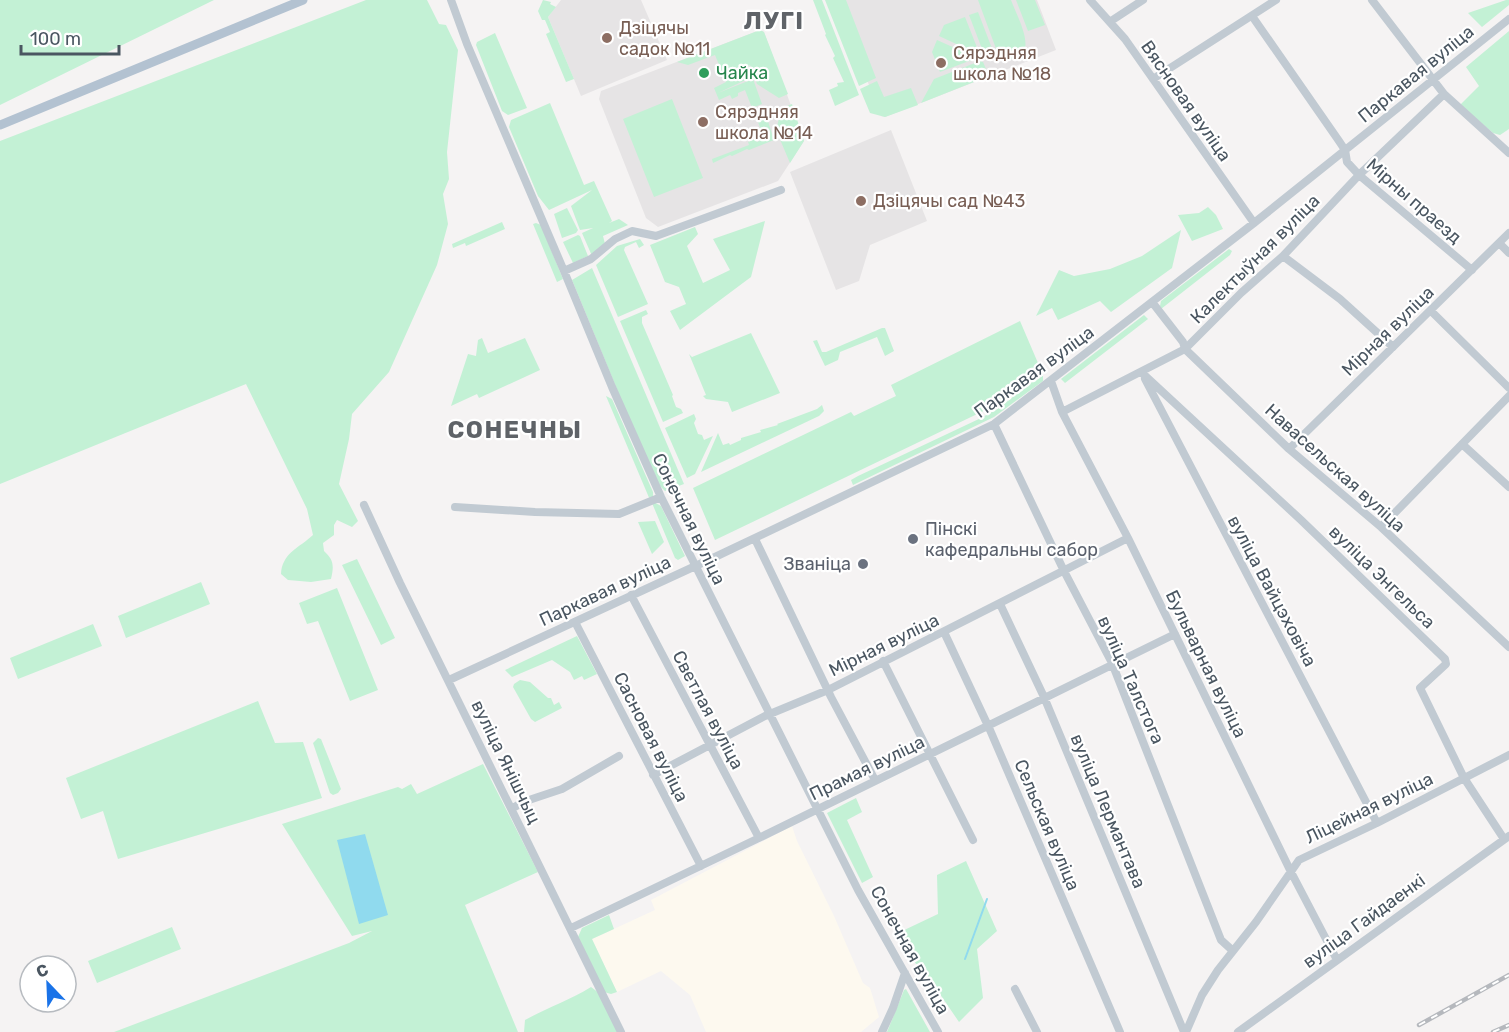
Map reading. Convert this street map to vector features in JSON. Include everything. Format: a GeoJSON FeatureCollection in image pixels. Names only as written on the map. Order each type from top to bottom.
{"type":"FeatureCollection","features":[{"type":"Feature","properties":{"kind":"main road"},"geometry":{"type":"LineString","coordinates":[[287,6],[296,0]]}},
{"type":"Feature","properties":{"kind":"main road"},"geometry":{"type":"LineString","coordinates":[[0,125],[303,0]]}},
{"type":"Feature","properties":{"kind":"street","name":"Сонечная вуліца"},"geometry":{"type":"LineString","coordinates":[[451,0],[466,44],[660,497],[858,890],[939,1032]]}},
{"type":"Feature","properties":{"kind":"street","name":"Вясновая вуліца"},"geometry":{"type":"LineString","coordinates":[[1090,0],[1111,21],[1254,223]]}},
{"type":"Feature","properties":{"kind":"street"},"geometry":{"type":"LineString","coordinates":[[1111,21],[1143,0]]}},
{"type":"Feature","properties":{"kind":"street"},"geometry":{"type":"LineString","coordinates":[[1153,79],[1276,0]]}},
{"type":"Feature","properties":{"kind":"street"},"geometry":{"type":"LineString","coordinates":[[1372,0],[1444,94],[1509,153]]}},
{"type":"Feature","properties":{"kind":"street","name":"Мірны праезд"},"geometry":{"type":"LineString","coordinates":[[1252,16],[1345,150],[1347,162],[1359,175],[1472,270]]}},
{"type":"Feature","properties":{"kind":"street","name":"Паркавая вуліца"},"geometry":{"type":"LineString","coordinates":[[449,680],[696,566],[994,424],[1254,223],[1509,18]]}},
{"type":"Feature","properties":{"kind":"street","name":"Калектыўная вуліца"},"geometry":{"type":"LineString","coordinates":[[1062,412],[1185,349],[1241,293],[1283,256],[1359,175],[1444,94]]}},
{"type":"Feature","properties":{"kind":"street"},"geometry":{"type":"LineString","coordinates":[[564,271],[591,259],[615,239],[632,231],[656,236],[781,190]]}},
{"type":"Feature","properties":{"kind":"street","name":"Мірная вуліца"},"geometry":{"type":"LineString","coordinates":[[1289,449],[1509,234]]}},
{"type":"Feature","properties":{"kind":"street"},"geometry":{"type":"LineString","coordinates":[[1499,243],[1509,253]]}},
{"type":"Feature","properties":{"kind":"street"},"geometry":{"type":"LineString","coordinates":[[1283,256],[1340,299],[1393,347]]}},
{"type":"Feature","properties":{"kind":"street","name":"Навасельская вуліца"},"geometry":{"type":"LineString","coordinates":[[1152,302],[1183,342],[1185,349],[1289,449],[1381,527],[1509,647]]}},
{"type":"Feature","properties":{"kind":"street"},"geometry":{"type":"LineString","coordinates":[[1431,311],[1509,388]]}},
{"type":"Feature","properties":{"kind":"street","name":"вуліца Энгельса"},"geometry":{"type":"LineString","coordinates":[[1141,372],[1441,654],[1446,664],[1420,688],[1464,778],[1507,837]]}},
{"type":"Feature","properties":{"kind":"street","name":"вуліца Вайцэховіча"},"geometry":{"type":"LineString","coordinates":[[1141,372],[1377,823]]}},
{"type":"Feature","properties":{"kind":"street","name":"Бульварная вуліца"},"geometry":{"type":"LineString","coordinates":[[1051,381],[1062,412],[1128,538],[1291,872],[1337,960]]}},
{"type":"Feature","properties":{"kind":"street"},"geometry":{"type":"LineString","coordinates":[[1381,527],[1509,396]]}},
{"type":"Feature","properties":{"kind":"street","name":"вуліца Талстога"},"geometry":{"type":"LineString","coordinates":[[994,424],[1064,571],[1112,663],[1221,940],[1232,950]]}},
{"type":"Feature","properties":{"kind":"street"},"geometry":{"type":"LineString","coordinates":[[1462,444],[1509,487]]}},
{"type":"Feature","properties":{"kind":"street"},"geometry":{"type":"LineString","coordinates":[[455,507],[619,514],[660,497]]}},
{"type":"Feature","properties":{"kind":"street","name":"вуліца Янішчыц"},"geometry":{"type":"LineString","coordinates":[[364,506],[621,1032]]}},
{"type":"Feature","properties":{"kind":"street"},"geometry":{"type":"LineString","coordinates":[[755,538],[828,690],[875,780]]}},
{"type":"Feature","properties":{"kind":"street","name":"Мірная вуліца"},"geometry":{"type":"LineString","coordinates":[[653,775],[770,715],[828,690],[1128,538]]}},
{"type":"Feature","properties":{"kind":"street","name":"Светлая вуліца"},"geometry":{"type":"LineString","coordinates":[[631,596],[759,838]]}},
{"type":"Feature","properties":{"kind":"street","name":"вуліца Лермантава"},"geometry":{"type":"LineString","coordinates":[[1000,604],[1044,697],[1185,1032]]}},
{"type":"Feature","properties":{"kind":"street","name":"Сасновая вуліца"},"geometry":{"type":"LineString","coordinates":[[576,622],[701,866]]}},
{"type":"Feature","properties":{"kind":"street","name":"Сельская вуліца"},"geometry":{"type":"LineString","coordinates":[[944,632],[987,725],[1119,1032]]}},
{"type":"Feature","properties":{"kind":"street","name":"Прамая вуліца"},"geometry":{"type":"LineString","coordinates":[[571,928],[1175,634]]}},
{"type":"Feature","properties":{"kind":"street"},"geometry":{"type":"LineString","coordinates":[[883,661],[973,840]]}},
{"type":"Feature","properties":{"kind":"street","name":"Ліцейная вуліца"},"geometry":{"type":"LineString","coordinates":[[1185,1032],[1202,995],[1232,950],[1256,922],[1299,860],[1509,755]]}},
{"type":"Feature","properties":{"kind":"street"},"geometry":{"type":"LineString","coordinates":[[513,808],[523,802],[562,789],[619,756]]}},
{"type":"Feature","properties":{"kind":"street","name":"вуліца Гайдаенкі"},"geometry":{"type":"LineString","coordinates":[[1238,1032],[1507,837]]}},
{"type":"Feature","properties":{"kind":"street"},"geometry":{"type":"LineString","coordinates":[[882,1032],[905,973]]}},
{"type":"Feature","properties":{"kind":"street"},"geometry":{"type":"LineString","coordinates":[[1015,989],[1037,1032]]}},
{"type":"Feature","properties":{"kind":"shaded area","name":"Дзіцячы садок №11"},"geometry":{"type":"Polygon","coordinates":[[[561,0],[641,0],[667,60],[581,96],[548,17],[561,0]]]}},
{"type":"Feature","properties":{"kind":"shaded area","name":"Сярэдняя школа №18"},"geometry":{"type":"Polygon","coordinates":[[[836,0],[1037,0],[1056,50],[885,117],[881,116],[836,0]]]}},
{"type":"Feature","properties":{"kind":"shaded area","name":"Сярэдняя школа №14"},"geometry":{"type":"Polygon","coordinates":[[[760,30],[764,32],[804,141],[778,181],[658,227],[646,218],[599,99],[601,91],[760,30]]]}},
{"type":"Feature","properties":{"kind":"shaded area","name":"Дзіцячы сад №43"},"geometry":{"type":"Polygon","coordinates":[[[891,130],[927,221],[870,245],[859,281],[836,290],[790,172],[891,130]]]}},
{"type":"Feature","properties":{"kind":"shaded area"},"geometry":{"type":"Polygon","coordinates":[[[792,826],[863,983],[870,988],[879,1017],[861,1032],[706,1032],[690,995],[661,971],[617,992],[592,939],[655,910],[651,900],[792,826]]]}},
{"type":"Feature","properties":{"kind":"green space"},"geometry":{"type":"Polygon","coordinates":[[[0,0],[214,0],[0,105],[0,0]]]}},
{"type":"Feature","properties":{"kind":"green space"},"geometry":{"type":"Polygon","coordinates":[[[366,0],[427,0],[439,24],[446,25],[458,50],[447,152],[449,179],[443,194],[448,224],[437,265],[389,372],[352,414],[339,484],[358,521],[352,527],[337,520],[334,525],[334,535],[323,543],[324,551],[330,557],[332,564],[331,579],[311,582],[288,580],[281,574],[284,561],[288,556],[313,535],[307,509],[246,384],[0,484],[0,141],[366,0]]]}},
{"type":"Feature","properties":{"kind":"green space"},"geometry":{"type":"Polygon","coordinates":[[[543,0],[551,2],[550,4],[556,7],[548,17],[574,79],[566,82],[546,34],[550,32],[538,11],[543,0]]]}},
{"type":"Feature","properties":{"kind":"green space"},"geometry":{"type":"Polygon","coordinates":[[[813,0],[822,0],[859,95],[835,106],[829,90],[838,86],[837,83],[844,82],[833,58],[835,56],[813,0]]]}},
{"type":"Feature","properties":{"kind":"green space"},"geometry":{"type":"Polygon","coordinates":[[[825,0],[846,0],[876,78],[859,86],[825,0]]]}},
{"type":"Feature","properties":{"kind":"green space"},"geometry":{"type":"Polygon","coordinates":[[[978,0],[1011,0],[1024,36],[1024,52],[1018,57],[1008,59],[998,54],[978,0]]]}},
{"type":"Feature","properties":{"kind":"green space"},"geometry":{"type":"Polygon","coordinates":[[[1016,0],[1035,0],[1045,25],[1028,31],[1016,0]]]}},
{"type":"Feature","properties":{"kind":"green space"},"geometry":{"type":"Polygon","coordinates":[[[1509,0],[1509,5],[1482,27],[1468,13],[1509,0]]]}},
{"type":"Feature","properties":{"kind":"green space"},"geometry":{"type":"Polygon","coordinates":[[[978,12],[993,51],[984,54],[969,15],[978,12]]]}},
{"type":"Feature","properties":{"kind":"green space"},"geometry":{"type":"Polygon","coordinates":[[[965,17],[980,55],[939,36],[944,25],[965,17]]]}},
{"type":"Feature","properties":{"kind":"green space"},"geometry":{"type":"Polygon","coordinates":[[[760,30],[764,32],[788,94],[779,98],[757,84],[750,65],[748,66],[752,77],[718,93],[753,79],[762,104],[752,108],[745,90],[732,99],[730,95],[719,100],[714,88],[726,82],[715,55],[688,65],[677,62],[760,30]]]}},
{"type":"Feature","properties":{"kind":"green space"},"geometry":{"type":"Polygon","coordinates":[[[1509,31],[1509,129],[1500,135],[1493,133],[1460,105],[1479,86],[1466,67],[1509,31]]]}},
{"type":"Feature","properties":{"kind":"green space"},"geometry":{"type":"Polygon","coordinates":[[[495,33],[527,108],[508,115],[502,111],[476,45],[477,42],[495,33]]]}},
{"type":"Feature","properties":{"kind":"green space"},"geometry":{"type":"Polygon","coordinates":[[[937,40],[977,58],[940,72],[932,52],[937,40]]]}},
{"type":"Feature","properties":{"kind":"green space"},"geometry":{"type":"Polygon","coordinates":[[[980,61],[983,62],[989,76],[921,103],[934,79],[980,61]]]}},
{"type":"Feature","properties":{"kind":"green space"},"geometry":{"type":"Polygon","coordinates":[[[877,81],[884,97],[911,88],[918,105],[885,117],[870,113],[860,89],[877,81]]]}},
{"type":"Feature","properties":{"kind":"green space"},"geometry":{"type":"Polygon","coordinates":[[[672,99],[703,178],[654,197],[623,119],[672,99]]]}},
{"type":"Feature","properties":{"kind":"green space"},"geometry":{"type":"Polygon","coordinates":[[[550,103],[584,185],[594,181],[612,221],[609,223],[619,219],[628,225],[603,236],[605,244],[592,256],[582,233],[593,228],[580,230],[571,206],[592,190],[549,210],[538,196],[509,127],[511,120],[550,103]]]}},
{"type":"Feature","properties":{"kind":"green space"},"geometry":{"type":"Polygon","coordinates":[[[792,104],[804,141],[790,163],[776,130],[782,108],[792,104]]]}},
{"type":"Feature","properties":{"kind":"green space"},"geometry":{"type":"Polygon","coordinates":[[[766,115],[774,140],[713,163],[712,159],[749,145],[748,142],[764,139],[757,119],[766,115]]]}},
{"type":"Feature","properties":{"kind":"green space"},"geometry":{"type":"Polygon","coordinates":[[[1208,207],[1216,215],[1223,229],[1192,241],[1178,215],[1199,213],[1208,207]]]}},
{"type":"Feature","properties":{"kind":"green space"},"geometry":{"type":"Polygon","coordinates":[[[567,208],[578,230],[562,238],[554,214],[567,208]]]}},
{"type":"Feature","properties":{"kind":"green space"},"geometry":{"type":"Polygon","coordinates":[[[765,221],[751,277],[680,330],[670,311],[686,304],[679,287],[665,282],[650,245],[695,227],[698,234],[687,246],[703,283],[730,270],[713,239],[765,221]]]}},
{"type":"Feature","properties":{"kind":"green space"},"geometry":{"type":"Polygon","coordinates":[[[502,222],[505,229],[466,246],[465,243],[453,248],[452,244],[502,222]]]}},
{"type":"Feature","properties":{"kind":"green space"},"geometry":{"type":"Polygon","coordinates":[[[533,224],[541,225],[563,279],[557,282],[533,224]]]}},
{"type":"Feature","properties":{"kind":"green space"},"geometry":{"type":"Polygon","coordinates":[[[1181,230],[1172,268],[1111,312],[1100,301],[1058,320],[1052,308],[1036,316],[1059,270],[1074,276],[1110,269],[1142,256],[1181,230]]]}},
{"type":"Feature","properties":{"kind":"green space"},"geometry":{"type":"Polygon","coordinates":[[[578,235],[588,256],[573,263],[563,242],[578,235]]]}},
{"type":"Feature","properties":{"kind":"green space"},"geometry":{"type":"Polygon","coordinates":[[[640,239],[644,245],[639,248],[636,242],[625,247],[624,250],[648,304],[618,317],[596,265],[617,246],[640,239]]]}},
{"type":"Feature","properties":{"kind":"green space"},"geometry":{"type":"Polygon","coordinates":[[[1229,249],[1232,251],[1230,255],[1161,309],[1161,301],[1229,249]]]}},
{"type":"Feature","properties":{"kind":"green space"},"geometry":{"type":"Polygon","coordinates":[[[592,268],[684,484],[665,491],[660,486],[630,421],[572,280],[592,268]]]}},
{"type":"Feature","properties":{"kind":"green space"},"geometry":{"type":"Polygon","coordinates":[[[646,310],[648,314],[642,317],[642,323],[676,407],[683,413],[663,422],[620,321],[646,310]]]}},
{"type":"Feature","properties":{"kind":"green space"},"geometry":{"type":"Polygon","coordinates":[[[1144,315],[1148,319],[1065,383],[1061,379],[1144,315]]]}},
{"type":"Feature","properties":{"kind":"green space"},"geometry":{"type":"Polygon","coordinates":[[[1020,321],[1041,370],[996,405],[715,540],[693,488],[851,412],[854,416],[896,396],[891,385],[1020,321]]]}},
{"type":"Feature","properties":{"kind":"green space"},"geometry":{"type":"Polygon","coordinates":[[[885,328],[894,351],[885,356],[877,337],[840,352],[838,360],[825,366],[813,341],[817,340],[822,352],[826,352],[885,328]]]}},
{"type":"Feature","properties":{"kind":"green space"},"geometry":{"type":"Polygon","coordinates":[[[751,333],[780,393],[732,412],[728,402],[706,399],[703,396],[706,395],[689,354],[692,357],[751,333]]]}},
{"type":"Feature","properties":{"kind":"green space"},"geometry":{"type":"Polygon","coordinates":[[[482,338],[488,353],[525,338],[540,370],[479,398],[477,394],[451,406],[468,354],[476,356],[478,340],[482,338]]]}},
{"type":"Feature","properties":{"kind":"green space"},"geometry":{"type":"Polygon","coordinates":[[[1043,373],[1043,381],[994,417],[853,485],[851,480],[858,476],[999,408],[1043,373]]]}},
{"type":"Feature","properties":{"kind":"green space"},"geometry":{"type":"Polygon","coordinates":[[[606,396],[612,399],[653,492],[653,498],[650,500],[606,396]]]}},
{"type":"Feature","properties":{"kind":"green space"},"geometry":{"type":"Polygon","coordinates":[[[822,405],[824,411],[819,416],[701,472],[718,433],[723,445],[729,443],[730,445],[741,438],[761,432],[760,430],[778,425],[822,405]]]}},
{"type":"Feature","properties":{"kind":"green space"},"geometry":{"type":"Polygon","coordinates":[[[694,414],[698,434],[702,435],[704,440],[713,436],[695,474],[687,478],[665,428],[694,414]]]}},
{"type":"Feature","properties":{"kind":"green space"},"geometry":{"type":"Polygon","coordinates":[[[652,503],[661,506],[685,556],[678,560],[675,558],[652,503]]]}},
{"type":"Feature","properties":{"kind":"green space"},"geometry":{"type":"Polygon","coordinates":[[[655,521],[664,542],[652,554],[638,522],[655,521]]]}},
{"type":"Feature","properties":{"kind":"green space"},"geometry":{"type":"Polygon","coordinates":[[[357,559],[395,638],[381,645],[342,565],[357,559]]]}},
{"type":"Feature","properties":{"kind":"green space"},"geometry":{"type":"Polygon","coordinates":[[[201,582],[210,604],[126,638],[118,616],[201,582]]]}},
{"type":"Feature","properties":{"kind":"green space"},"geometry":{"type":"Polygon","coordinates":[[[337,588],[378,690],[350,701],[318,621],[307,624],[299,603],[337,588]]]}},
{"type":"Feature","properties":{"kind":"green space"},"geometry":{"type":"Polygon","coordinates":[[[93,624],[102,646],[18,679],[10,658],[93,624]]]}},
{"type":"Feature","properties":{"kind":"green space"},"geometry":{"type":"Polygon","coordinates":[[[577,636],[597,674],[584,680],[582,676],[574,680],[570,672],[552,660],[512,677],[505,670],[577,636]]]}},
{"type":"Feature","properties":{"kind":"green space"},"geometry":{"type":"Polygon","coordinates":[[[520,680],[530,682],[548,698],[551,698],[554,705],[559,702],[562,708],[535,722],[513,687],[520,680]]]}},
{"type":"Feature","properties":{"kind":"green space"},"geometry":{"type":"Polygon","coordinates":[[[258,701],[275,743],[303,742],[322,798],[118,859],[103,811],[81,819],[66,778],[258,701]]]}},
{"type":"Feature","properties":{"kind":"green space"},"geometry":{"type":"Polygon","coordinates":[[[318,738],[321,739],[341,789],[333,795],[330,793],[313,743],[318,738]]]}},
{"type":"Feature","properties":{"kind":"green space"},"geometry":{"type":"Polygon","coordinates":[[[483,764],[538,872],[465,905],[518,1032],[114,1032],[349,943],[372,931],[352,936],[282,824],[398,787],[402,789],[411,784],[417,794],[483,764]]]}},
{"type":"Feature","properties":{"kind":"green space"},"geometry":{"type":"Polygon","coordinates":[[[856,798],[862,812],[847,820],[873,877],[862,883],[827,813],[856,798]]]}},
{"type":"Feature","properties":{"kind":"green space"},"geometry":{"type":"Polygon","coordinates":[[[966,861],[997,931],[977,949],[983,998],[959,1022],[929,978],[909,956],[898,933],[938,914],[937,875],[966,861]]]}},
{"type":"Feature","properties":{"kind":"green space"},"geometry":{"type":"Polygon","coordinates":[[[609,915],[614,929],[592,939],[617,992],[611,994],[604,992],[578,937],[582,928],[609,915]]]}},
{"type":"Feature","properties":{"kind":"green space"},"geometry":{"type":"Polygon","coordinates":[[[172,927],[181,949],[97,983],[88,961],[172,927]]]}},
{"type":"Feature","properties":{"kind":"green space"},"geometry":{"type":"Polygon","coordinates":[[[591,987],[599,993],[618,1032],[524,1032],[525,1020],[591,987]]]}},
{"type":"Feature","properties":{"kind":"green space"},"geometry":{"type":"Polygon","coordinates":[[[906,989],[930,1032],[887,1032],[906,989]]]}},
{"type":"Feature","properties":{"kind":"water"},"geometry":{"type":"Polygon","coordinates":[[[365,834],[388,915],[359,924],[337,840],[365,834]]]}},
{"type":"Feature","properties":{"kind":"waterway"},"geometry":{"type":"LineString","coordinates":[[965,959],[987,899]]}},
{"type":"Feature","properties":{"kind":"railway"},"geometry":{"type":"LineString","coordinates":[[1419,1025],[1509,975]]}},
{"type":"Feature","properties":{"kind":"railway"},"geometry":{"type":"LineString","coordinates":[[1493,1032],[1509,1025]]}},
{"type":"Feature","properties":{"kind":"place","name":"Дзіцячы садок №11"},"geometry":{"type":"Point","coordinates":[607,38]}},
{"type":"Feature","properties":{"kind":"place","name":"Сярэдняя школа №18"},"geometry":{"type":"Point","coordinates":[941,63]}},
{"type":"Feature","properties":{"kind":"place","name":"Чайка"},"geometry":{"type":"Point","coordinates":[704,73]}},
{"type":"Feature","properties":{"kind":"place","name":"Сярэдняя школа №14"},"geometry":{"type":"Point","coordinates":[703,122]}},
{"type":"Feature","properties":{"kind":"place","name":"Дзіцячы сад №43"},"geometry":{"type":"Point","coordinates":[861,201]}},
{"type":"Feature","properties":{"kind":"place","name":"Пінскі кафедральны сабор"},"geometry":{"type":"Point","coordinates":[913,539]}},
{"type":"Feature","properties":{"kind":"place","name":"Званіца"},"geometry":{"type":"Point","coordinates":[863,564]}},
{"type":"Feature","properties":{"kind":"district","name":"ЛУГІ"},"geometry":{"type":"Point","coordinates":[774,21]}},
{"type":"Feature","properties":{"kind":"district","name":"СОНЕЧНЫ"},"geometry":{"type":"Point","coordinates":[515,430]}}]}
